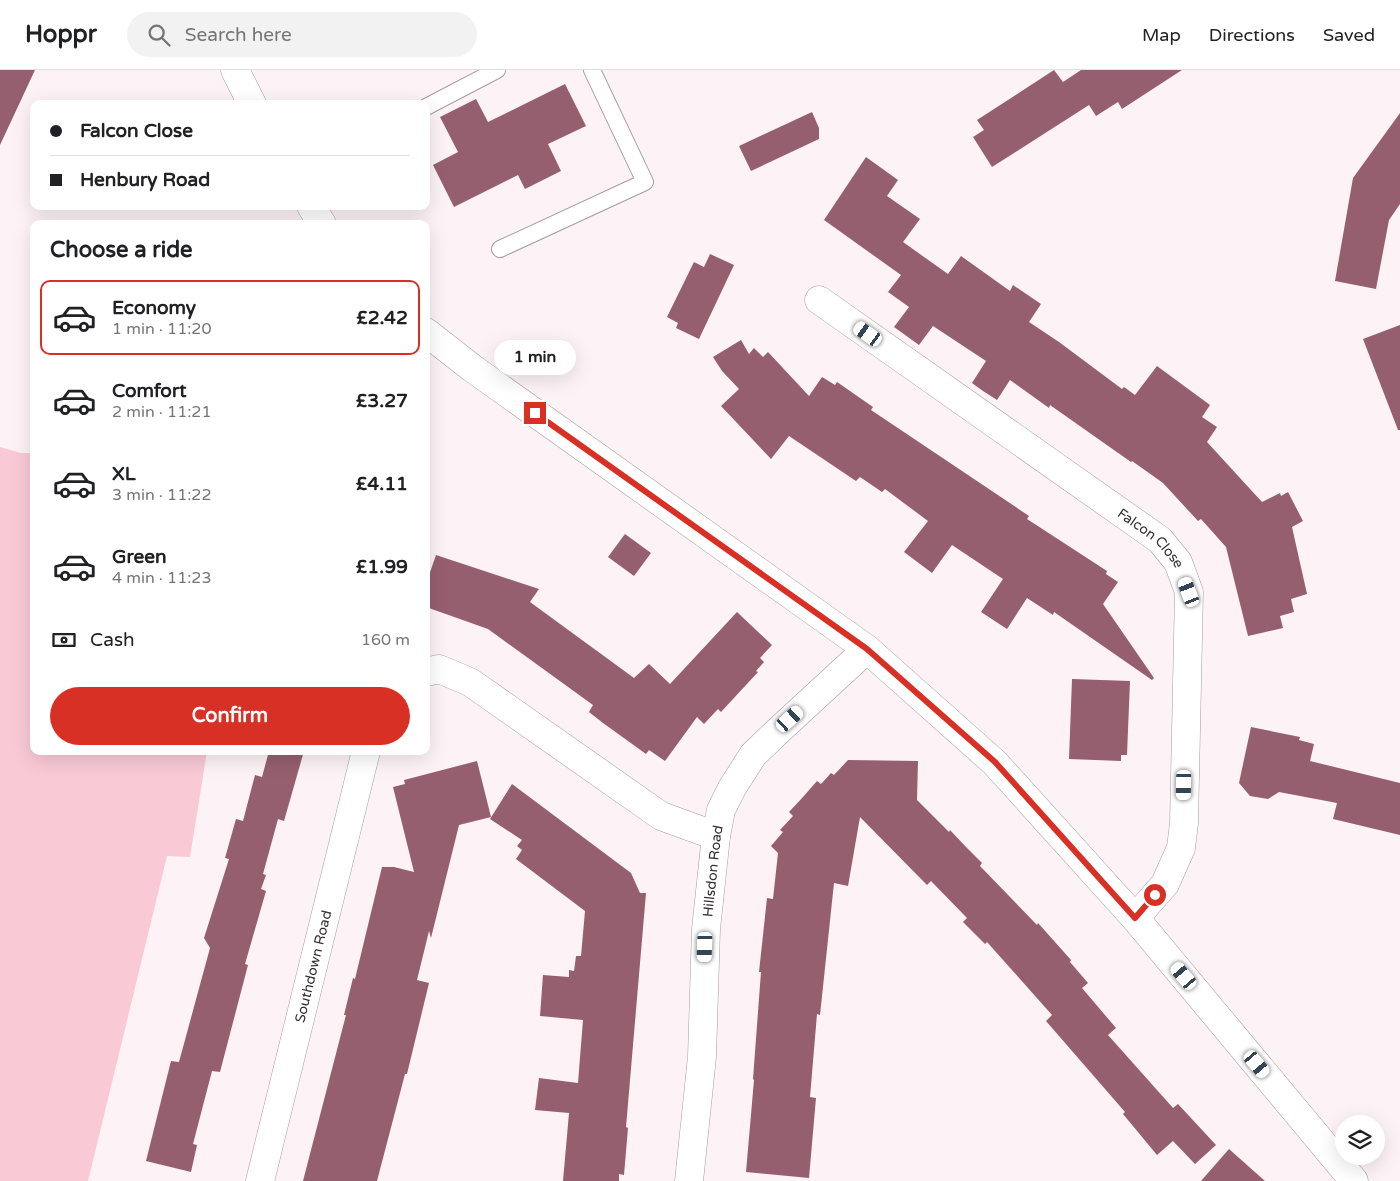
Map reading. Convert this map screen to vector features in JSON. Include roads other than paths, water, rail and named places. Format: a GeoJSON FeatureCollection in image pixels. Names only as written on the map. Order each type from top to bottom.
{"type":"FeatureCollection","features":[{"type":"Feature","properties":{"kind":"street"},"geometry":{"type":"LineString","coordinates":[[235,70],[250,100]]}},
{"type":"Feature","properties":{"kind":"street","name":"Falcon Close"},"geometry":{"type":"LineString","coordinates":[[819,300],[1160,540],[1178,562],[1189,592],[1181,848],[1165,884],[1135,918]]}},
{"type":"Feature","properties":{"kind":"street"},"geometry":{"type":"LineString","coordinates":[[430,335],[472,368],[867,649],[995,762],[1135,918],[1354,1181]]}},
{"type":"Feature","properties":{"kind":"street","name":"Hillsdon Road"},"geometry":{"type":"LineString","coordinates":[[689,1181],[702,1057],[706,929],[716,836],[721,810],[732,788],[753,755],[867,649]]}},
{"type":"Feature","properties":{"kind":"street"},"geometry":{"type":"LineString","coordinates":[[430,671],[439,669],[470,682],[661,816],[716,836]]}},
{"type":"Feature","properties":{"kind":"street","name":"Southdown Road"},"geometry":{"type":"LineString","coordinates":[[260,1181],[365,755]]}},
{"type":"Feature","properties":{"kind":"lane"},"geometry":{"type":"LineString","coordinates":[[430,105],[497,70]]}},
{"type":"Feature","properties":{"kind":"lane"},"geometry":{"type":"LineString","coordinates":[[500,249],[645,182],[592,70]]}}]}
